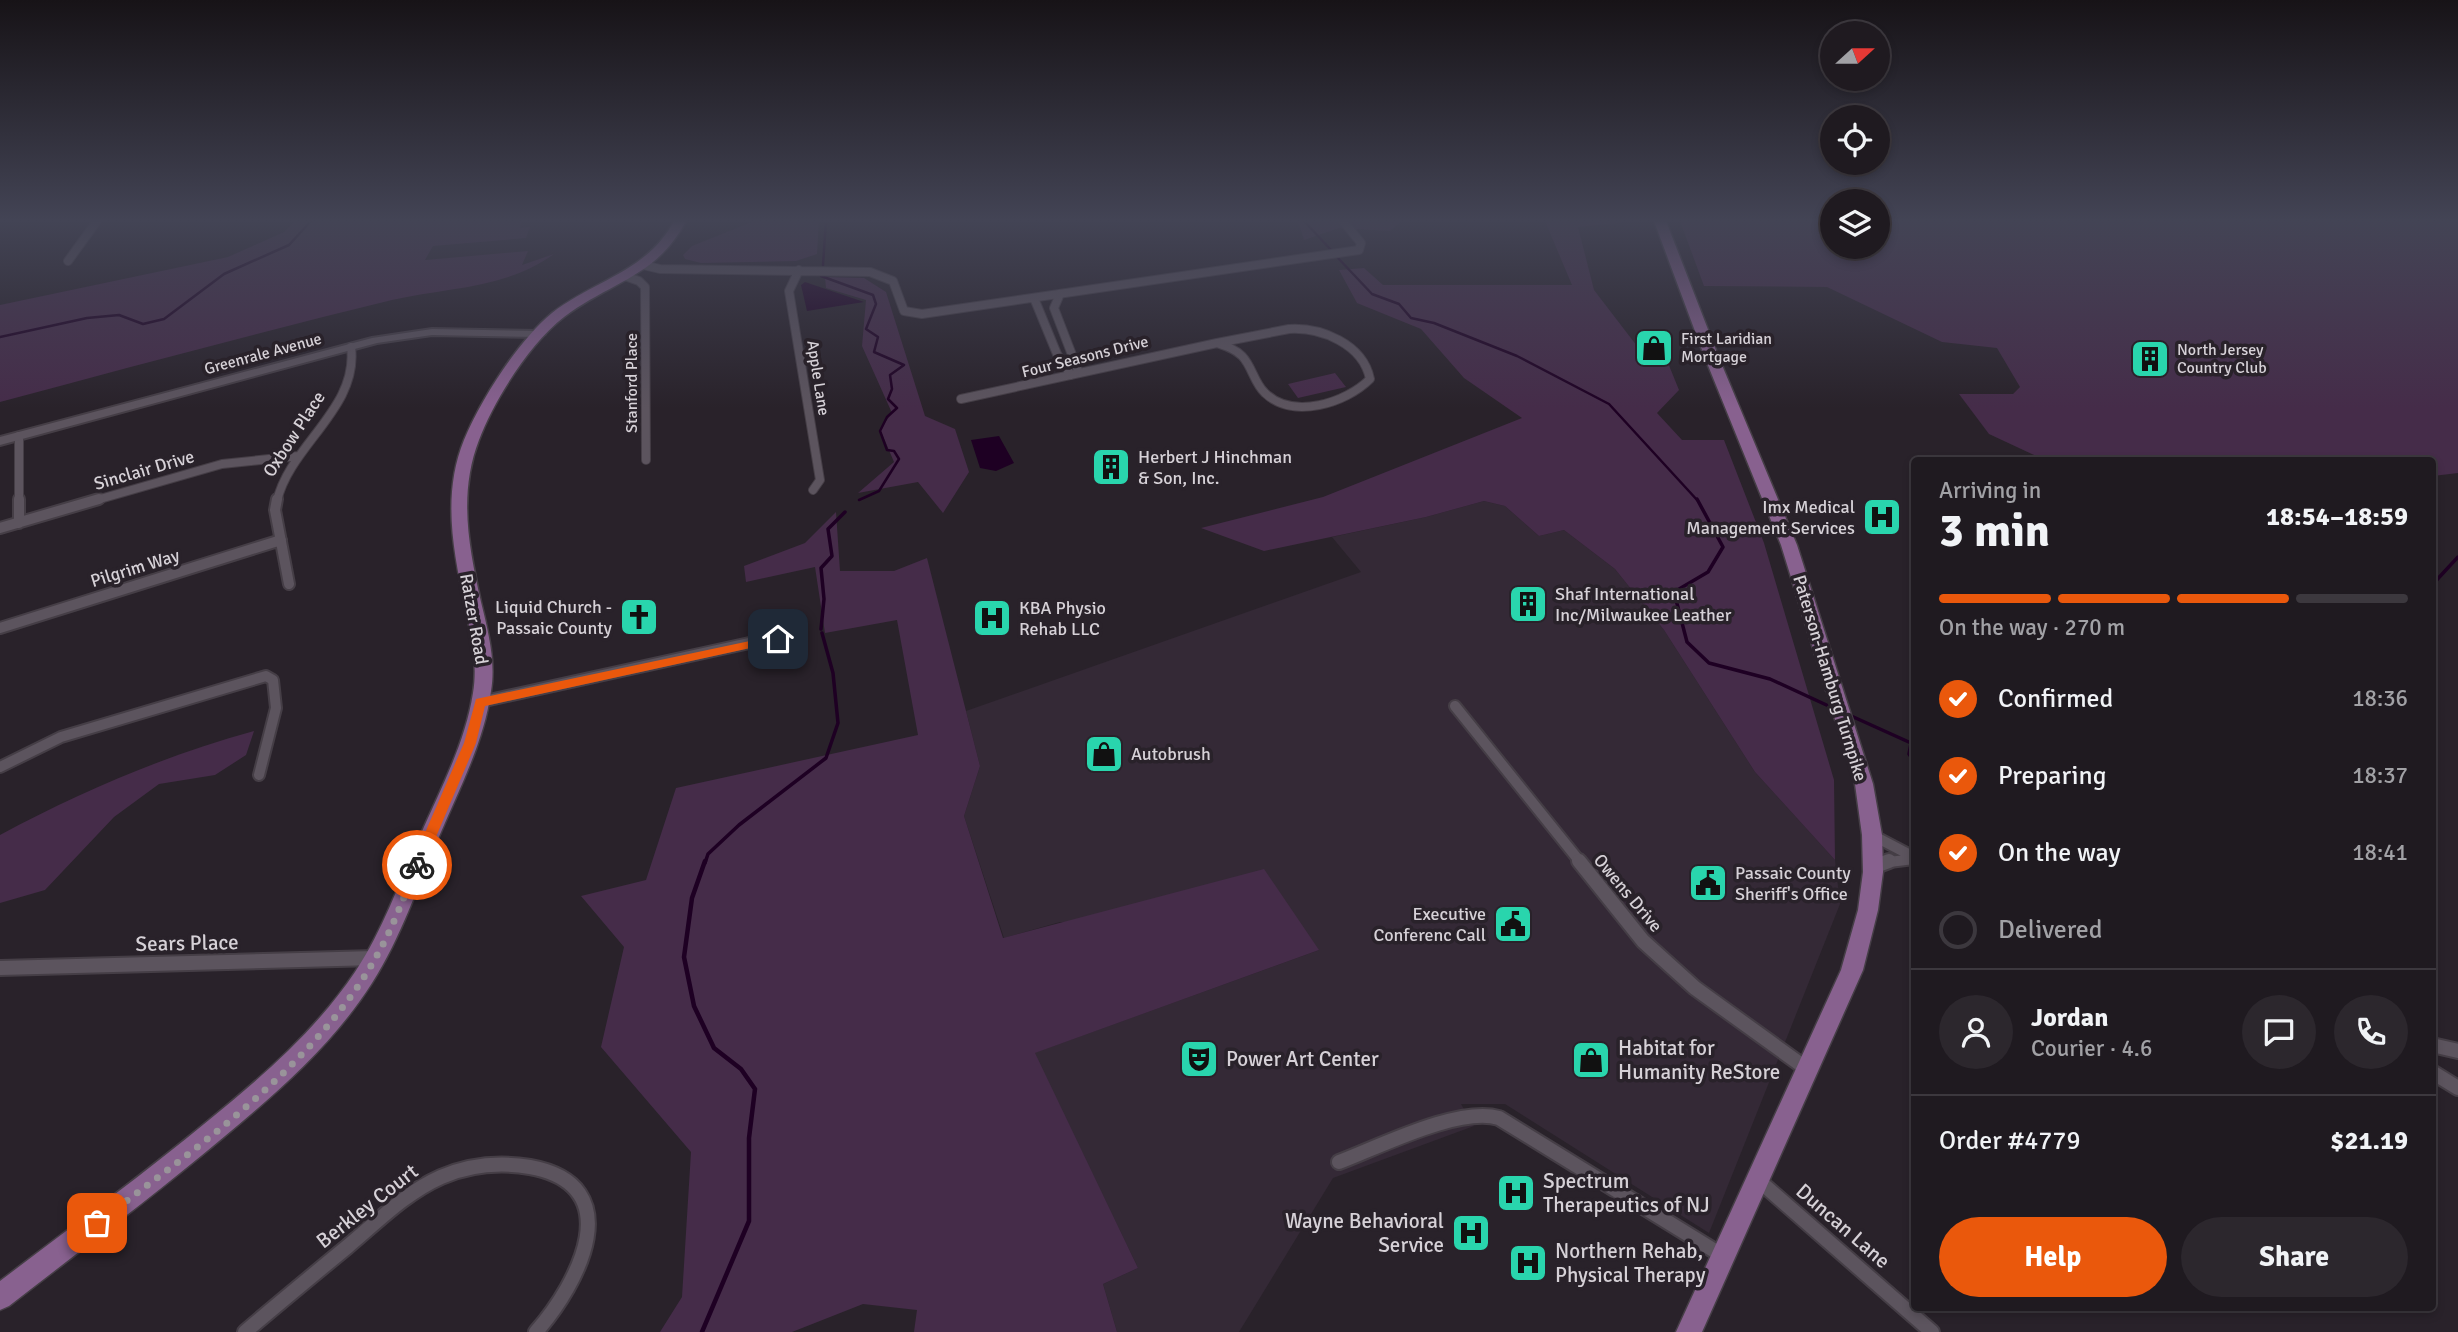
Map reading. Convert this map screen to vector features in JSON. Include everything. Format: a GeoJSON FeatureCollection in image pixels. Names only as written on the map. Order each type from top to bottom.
{"type":"FeatureCollection","features":[{"type":"Feature","properties":{"kind":"main road","name":"Ratzer Road"},"geometry":{"type":"LineString","coordinates":[[0,1297],[179,1161],[291,1065],[346,1002],[376,958],[470,743],[480,702],[485,660],[458,528],[460,478],[477,427],[540,334],[576,303],[612,283]]}},
{"type":"Feature","properties":{"kind":"main road","name":"Paterson-Hamburg Turnpike"},"geometry":{"type":"LineString","coordinates":[[1683,283],[1789,545],[1864,784],[1872,835],[1873,867],[1868,910],[1858,951],[1689,1332]]}},
{"type":"Feature","properties":{"kind":"street","name":"Stanford Place"},"geometry":{"type":"LineString","coordinates":[[641,283],[645,287],[646,460]]}},
{"type":"Feature","properties":{"kind":"street","name":"Apple Lane"},"geometry":{"type":"LineString","coordinates":[[793,283],[789,291],[820,480],[813,491]]}},
{"type":"Feature","properties":{"kind":"street"},"geometry":{"type":"LineString","coordinates":[[892,283],[896,286],[904,311],[916,315],[1134,283]]}},
{"type":"Feature","properties":{"kind":"street"},"geometry":{"type":"LineString","coordinates":[[1060,294],[1054,308],[1075,374]]}},
{"type":"Feature","properties":{"kind":"street"},"geometry":{"type":"LineString","coordinates":[[1034,298],[1057,354],[1075,374]]}},
{"type":"Feature","properties":{"kind":"street"},"geometry":{"type":"LineString","coordinates":[[1047,328],[1060,326]]}},
{"type":"Feature","properties":{"kind":"street","name":"Four Seasons Drive"},"geometry":{"type":"LineString","coordinates":[[961,399],[1034,386],[1167,351],[1295,329],[1319,332],[1333,338],[1367,365],[1370,379],[1364,387],[1324,404],[1288,404],[1269,396],[1261,389],[1240,354]]}},
{"type":"Feature","properties":{"kind":"street","name":"Greenrale Avenue"},"geometry":{"type":"LineString","coordinates":[[0,441],[351,347],[432,332],[540,334]]}},
{"type":"Feature","properties":{"kind":"street"},"geometry":{"type":"LineString","coordinates":[[1216,342],[1240,354],[1246,337]]}},
{"type":"Feature","properties":{"kind":"street","name":"Oxbow Place"},"geometry":{"type":"LineString","coordinates":[[289,584],[275,499],[285,474],[350,381],[355,362],[351,347]]}},
{"type":"Feature","properties":{"kind":"street"},"geometry":{"type":"LineString","coordinates":[[19,436],[19,523]]}},
{"type":"Feature","properties":{"kind":"street","name":"Sinclair Drive"},"geometry":{"type":"LineString","coordinates":[[0,528],[222,464],[298,456]]}},
{"type":"Feature","properties":{"kind":"street","name":"Pilgrim Way"},"geometry":{"type":"LineString","coordinates":[[0,628],[281,540]]}},
{"type":"Feature","properties":{"kind":"street"},"geometry":{"type":"LineString","coordinates":[[480,702],[754,642],[801,635]]}},
{"type":"Feature","properties":{"kind":"street"},"geometry":{"type":"LineString","coordinates":[[0,766],[61,737],[260,677],[273,680],[276,708],[259,775]]}},
{"type":"Feature","properties":{"kind":"street","name":"Owens Drive"},"geometry":{"type":"LineString","coordinates":[[1455,706],[1643,941],[1695,988],[1807,1069]]}},
{"type":"Feature","properties":{"kind":"street"},"geometry":{"type":"LineString","coordinates":[[1872,835],[1911,856]]}},
{"type":"Feature","properties":{"kind":"street"},"geometry":{"type":"LineString","coordinates":[[1873,867],[1883,862],[1911,858]]}},
{"type":"Feature","properties":{"kind":"street","name":"Sears Place"},"geometry":{"type":"LineString","coordinates":[[0,968],[376,958]]}},
{"type":"Feature","properties":{"kind":"street"},"geometry":{"type":"LineString","coordinates":[[2436,1046],[2458,1051]]}},
{"type":"Feature","properties":{"kind":"street"},"geometry":{"type":"LineString","coordinates":[[2436,1074],[2458,1088]]}},
{"type":"Feature","properties":{"kind":"street"},"geometry":{"type":"LineString","coordinates":[[1339,1162],[1460,1116],[1486,1114],[1499,1118],[1723,1256]]}},
{"type":"Feature","properties":{"kind":"street","name":"Berkley Court"},"geometry":{"type":"LineString","coordinates":[[245,1332],[417,1190],[457,1171],[505,1165],[547,1169],[563,1176],[573,1184],[587,1210],[589,1243],[579,1273],[566,1296],[536,1332]]}},
{"type":"Feature","properties":{"kind":"street","name":"Duncan Lane"},"geometry":{"type":"LineString","coordinates":[[1757,1179],[1932,1332]]}},
{"type":"Feature","properties":{"kind":"shaded area"},"geometry":{"type":"Polygon","coordinates":[[[104,283],[485,283],[392,300],[0,402],[0,305],[104,283]]]}},
{"type":"Feature","properties":{"kind":"shaded area"},"geometry":{"type":"Polygon","coordinates":[[[808,283],[864,302],[807,311],[801,285],[808,283]]]}},
{"type":"Feature","properties":{"kind":"shaded area"},"geometry":{"type":"Polygon","coordinates":[[[826,283],[872,283],[886,292],[925,416],[955,429],[969,472],[943,513],[918,482],[858,493],[894,462],[880,429],[892,413],[862,346],[866,300],[826,288],[826,283]]]}},
{"type":"Feature","properties":{"kind":"shaded area"},"geometry":{"type":"Polygon","coordinates":[[[1346,283],[1592,283],[1594,290],[1650,363],[1668,363],[1679,390],[1657,413],[1682,440],[1724,440],[1764,543],[1834,780],[1835,860],[1755,772],[1664,630],[1615,569],[1564,530],[1539,536],[1505,506],[1484,501],[1426,517],[1264,551],[1201,528],[1323,497],[1522,418],[1464,378],[1421,329],[1357,303],[1346,283]]]}},
{"type":"Feature","properties":{"kind":"shaded area","name":"North Jersey Country Club"},"geometry":{"type":"Polygon","coordinates":[[[1703,283],[2458,283],[2458,473],[2436,476],[2436,457],[2039,457],[1989,434],[1959,394],[2013,394],[2020,387],[1997,348],[1942,342],[1827,287],[1704,286],[1703,283]]]}},
{"type":"Feature","properties":{"kind":"shaded area"},"geometry":{"type":"Polygon","coordinates":[[[1335,373],[1346,387],[1298,398],[1288,384],[1335,373]]]}},
{"type":"Feature","properties":{"kind":"shaded area"},"geometry":{"type":"Polygon","coordinates":[[[999,436],[1014,463],[996,471],[980,468],[971,440],[999,436]]]}},
{"type":"Feature","properties":{"kind":"shaded area"},"geometry":{"type":"Polygon","coordinates":[[[1484,501],[1505,506],[1539,536],[1564,530],[1615,569],[1664,630],[1755,772],[1835,860],[1840,904],[1709,1233],[1505,1104],[1461,1104],[1474,1126],[1333,1178],[1239,1332],[1117,1332],[1103,1284],[1138,1268],[1034,1053],[1319,950],[1060,922],[1004,938],[964,816],[980,766],[966,711],[1361,572],[1332,537],[1426,517],[1484,501]]]}},
{"type":"Feature","properties":{"kind":"shaded area"},"geometry":{"type":"Polygon","coordinates":[[[836,512],[840,571],[894,571],[927,558],[980,766],[964,816],[1003,938],[1264,869],[1319,950],[1035,1053],[1138,1268],[1103,1284],[1117,1332],[914,1332],[917,1310],[863,1304],[792,1332],[660,1332],[682,1297],[691,1152],[601,1047],[624,947],[581,896],[646,880],[676,788],[918,735],[897,620],[825,633],[815,567],[746,582],[744,566],[805,543],[836,512]]]}},
{"type":"Feature","properties":{"kind":"shaded area"},"geometry":{"type":"Polygon","coordinates":[[[254,731],[246,755],[215,775],[159,784],[114,817],[45,890],[0,903],[0,835],[124,776],[188,751],[254,731]]]}},
{"type":"Feature","properties":{"kind":"waterway"},"geometry":{"type":"LineString","coordinates":[[0,337],[87,318],[119,315],[143,324],[164,319],[212,283]]}},
{"type":"Feature","properties":{"kind":"waterway"},"geometry":{"type":"LineString","coordinates":[[841,283],[873,295],[876,304],[866,329],[878,337],[874,352],[904,365],[890,375],[892,389],[888,399],[897,408],[887,417],[880,431],[887,450],[894,451],[899,459],[879,491],[859,500]]}},
{"type":"Feature","properties":{"kind":"waterway"},"geometry":{"type":"LineString","coordinates":[[1362,283],[1372,294],[1399,304],[1411,318],[1434,323],[1517,356],[1609,404],[1698,501]]}},
{"type":"Feature","properties":{"kind":"waterway"},"geometry":{"type":"LineString","coordinates":[[1697,499],[1723,547],[1708,572],[1674,592],[1687,642],[1709,663],[1770,679],[1833,708]]}},
{"type":"Feature","properties":{"kind":"waterway"},"geometry":{"type":"LineString","coordinates":[[821,629],[824,599],[821,568],[832,556],[828,529],[845,512]]}},
{"type":"Feature","properties":{"kind":"waterway"},"geometry":{"type":"LineString","coordinates":[[2436,581],[2458,557]]}},
{"type":"Feature","properties":{"kind":"waterway"},"geometry":{"type":"LineString","coordinates":[[705,863],[708,854],[739,825],[826,758],[838,723],[833,673],[822,633]]}},
{"type":"Feature","properties":{"kind":"waterway"},"geometry":{"type":"LineString","coordinates":[[1849,715],[1911,743]]}},
{"type":"Feature","properties":{"kind":"waterway"},"geometry":{"type":"LineString","coordinates":[[1911,743],[1911,757]]}},
{"type":"Feature","properties":{"kind":"waterway"},"geometry":{"type":"LineString","coordinates":[[702,1332],[749,1221],[749,1138],[755,1089],[741,1069],[714,1048],[694,1006],[684,957],[692,898],[705,861]]}},
{"type":"Feature","properties":{"kind":"way so far"},"geometry":{"type":"LineString","coordinates":[[97,1223],[179,1161],[291,1065],[310,1044],[346,1002],[376,958],[417,865]]}},
{"type":"Feature","properties":{"kind":"place","name":"First Laridian Mortgage"},"geometry":{"type":"Point","coordinates":[1654,348]}},
{"type":"Feature","properties":{"kind":"place","name":"North Jersey Country Club"},"geometry":{"type":"Point","coordinates":[2150,359]}},
{"type":"Feature","properties":{"kind":"place","name":"Herbert J Hinchman & Son, Inc."},"geometry":{"type":"Point","coordinates":[1111,467]}},
{"type":"Feature","properties":{"kind":"place","name":"Imx Medical Management Services"},"geometry":{"type":"Point","coordinates":[1882,517]}},
{"type":"Feature","properties":{"kind":"place","name":"Shaf International Inc/Milwaukee Leather"},"geometry":{"type":"Point","coordinates":[1528,604]}},
{"type":"Feature","properties":{"kind":"place","name":"Liquid Church - Passaic County"},"geometry":{"type":"Point","coordinates":[639,617]}},
{"type":"Feature","properties":{"kind":"place","name":"KBA Physio Rehab LLC"},"geometry":{"type":"Point","coordinates":[992,618]}},
{"type":"Feature","properties":{"kind":"place","name":"Autobrush"},"geometry":{"type":"Point","coordinates":[1104,754]}},
{"type":"Feature","properties":{"kind":"place","name":"Passaic County Sheriff's Office"},"geometry":{"type":"Point","coordinates":[1708,883]}},
{"type":"Feature","properties":{"kind":"place","name":"Executive Conferenc Call"},"geometry":{"type":"Point","coordinates":[1513,924]}},
{"type":"Feature","properties":{"kind":"place","name":"Power Art Center"},"geometry":{"type":"Point","coordinates":[1199,1059]}},
{"type":"Feature","properties":{"kind":"place","name":"Habitat for Humanity ReStore"},"geometry":{"type":"Point","coordinates":[1591,1060]}},
{"type":"Feature","properties":{"kind":"place","name":"Spectrum Therapeutics of NJ"},"geometry":{"type":"Point","coordinates":[1516,1193]}},
{"type":"Feature","properties":{"kind":"place","name":"Wayne Behavioral Service"},"geometry":{"type":"Point","coordinates":[1471,1233]}},
{"type":"Feature","properties":{"kind":"place","name":"Northern Rehab, Physical Therapy"},"geometry":{"type":"Point","coordinates":[1528,1263]}},
{"type":"Feature","properties":{"kind":"route"},"geometry":{"type":"LineString","coordinates":[[417,865],[470,743],[480,702],[778,639]]}}]}
